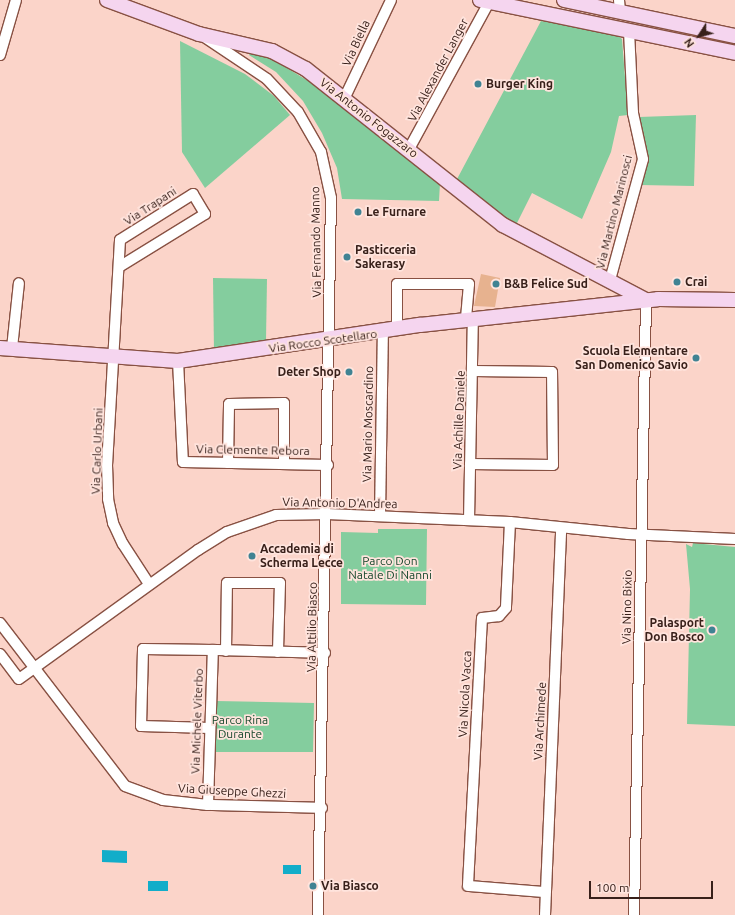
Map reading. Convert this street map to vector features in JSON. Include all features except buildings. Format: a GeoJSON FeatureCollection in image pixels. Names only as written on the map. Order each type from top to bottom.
{"type":"FeatureCollection","features":[{"type":"Feature","properties":{"kind":"street"},"geometry":{"type":"LineString","coordinates":[[0,55],[16,0]]}},
{"type":"Feature","properties":{"kind":"street","name":"Via Antonio Fogazzaro"},"geometry":{"type":"LineString","coordinates":[[107,0],[200,34],[248,43],[306,69],[345,97],[503,225],[646,300]]}},
{"type":"Feature","properties":{"kind":"street","name":"Via Biella"},"geometry":{"type":"LineString","coordinates":[[345,97],[391,0]]}},
{"type":"Feature","properties":{"kind":"street"},"geometry":{"type":"LineString","coordinates":[[564,0],[619,6],[735,36]]}},
{"type":"Feature","properties":{"kind":"street"},"geometry":{"type":"LineString","coordinates":[[484,1],[735,53]]}},
{"type":"Feature","properties":{"kind":"street","name":"Via Alexander Langer"},"geometry":{"type":"LineString","coordinates":[[409,150],[484,1]]}},
{"type":"Feature","properties":{"kind":"street","name":"Via Martino Marinosci"},"geometry":{"type":"LineString","coordinates":[[610,280],[643,159],[633,113],[629,31]]}},
{"type":"Feature","properties":{"kind":"street","name":"Via Fernando Manno"},"geometry":{"type":"LineString","coordinates":[[200,34],[241,61],[285,95],[305,123],[321,152],[331,198],[329,338]]}},
{"type":"Feature","properties":{"kind":"street"},"geometry":{"type":"LineString","coordinates":[[241,61],[238,52],[248,43]]}},
{"type":"Feature","properties":{"kind":"street","name":"Via Trapani"},"geometry":{"type":"LineString","coordinates":[[115,356],[120,240],[193,194],[205,214],[119,267]]}},
{"type":"Feature","properties":{"kind":"street"},"geometry":{"type":"LineString","coordinates":[[6,348],[19,283]]}},
{"type":"Feature","properties":{"kind":"street","name":"Via Achille Daniele"},"geometry":{"type":"LineString","coordinates":[[390,331],[397,284],[469,284],[474,371],[469,520]]}},
{"type":"Feature","properties":{"kind":"street","name":"Via Rocco Scotellaro"},"geometry":{"type":"LineString","coordinates":[[6,348],[178,361],[329,338],[646,300],[735,300]]}},
{"type":"Feature","properties":{"kind":"street","name":"Via Nino Bixio"},"geometry":{"type":"LineString","coordinates":[[634,915],[646,300]]}},
{"type":"Feature","properties":{"kind":"street","name":"Via Mario Moscardino"},"geometry":{"type":"LineString","coordinates":[[380,516],[390,331]]}},
{"type":"Feature","properties":{"kind":"street","name":"Via Attilio Biasco"},"geometry":{"type":"LineString","coordinates":[[318,915],[325,653],[329,338]]}},
{"type":"Feature","properties":{"kind":"street","name":"Via Carlo Urbani"},"geometry":{"type":"LineString","coordinates":[[115,356],[107,466],[108,499],[113,524],[123,544],[149,584]]}},
{"type":"Feature","properties":{"kind":"street","name":"Via Clemente Rebora"},"geometry":{"type":"LineString","coordinates":[[178,361],[183,462],[328,465]]}},
{"type":"Feature","properties":{"kind":"street"},"geometry":{"type":"LineString","coordinates":[[470,464],[553,465],[552,372],[474,371]]}},
{"type":"Feature","properties":{"kind":"street"},"geometry":{"type":"LineString","coordinates":[[228,463],[229,404],[284,403],[284,464]]}},
{"type":"Feature","properties":{"kind":"street","name":"Via Antonio D'Andrea"},"geometry":{"type":"LineString","coordinates":[[0,654],[18,679],[149,584],[221,535],[250,522],[276,515],[327,514],[510,522],[642,535],[735,539]]}},
{"type":"Feature","properties":{"kind":"street","name":"Via Nicola Vacca"},"geometry":{"type":"LineString","coordinates":[[510,522],[505,612],[493,618],[482,618],[468,886],[546,892]]}},
{"type":"Feature","properties":{"kind":"street","name":"Via Archimede"},"geometry":{"type":"LineString","coordinates":[[544,915],[562,528]]}},
{"type":"Feature","properties":{"kind":"street"},"geometry":{"type":"LineString","coordinates":[[226,650],[227,583],[280,583],[278,652]]}},
{"type":"Feature","properties":{"kind":"street","name":"Via Giuseppe Ghezzi"},"geometry":{"type":"LineString","coordinates":[[0,623],[125,786],[163,800],[208,805],[322,808]]}},
{"type":"Feature","properties":{"kind":"street"},"geometry":{"type":"LineString","coordinates":[[210,728],[141,726],[143,649],[325,653]]}},
{"type":"Feature","properties":{"kind":"street","name":"Via Michele Viterbo"},"geometry":{"type":"LineString","coordinates":[[208,805],[213,650]]}},
{"type":"Feature","properties":{"kind":"green space"},"geometry":{"type":"Polygon","coordinates":[[[541,21],[616,34],[622,39],[628,115],[619,116],[611,152],[582,219],[532,193],[515,227],[456,181],[541,21]]]}},
{"type":"Feature","properties":{"kind":"green space"},"geometry":{"type":"Polygon","coordinates":[[[180,41],[245,74],[274,96],[290,115],[205,188],[182,152],[180,41]]]}},
{"type":"Feature","properties":{"kind":"green space"},"geometry":{"type":"Polygon","coordinates":[[[250,52],[272,59],[333,96],[440,183],[439,201],[342,199],[337,168],[322,133],[303,101],[276,72],[249,55],[250,52]]]}},
{"type":"Feature","properties":{"kind":"green space"},"geometry":{"type":"Polygon","coordinates":[[[696,115],[694,186],[640,185],[639,117],[696,115]]]}},
{"type":"Feature","properties":{"kind":"green space"},"geometry":{"type":"Polygon","coordinates":[[[213,278],[267,279],[266,340],[214,352],[213,278]]]}},
{"type":"Feature","properties":{"kind":"green space","name":"Parco Don Natale Di Nanni"},"geometry":{"type":"Polygon","coordinates":[[[378,529],[427,529],[426,605],[341,604],[341,532],[378,533],[378,529]]]}},
{"type":"Feature","properties":{"kind":"green space","name":"Palasport Don Bosco"},"geometry":{"type":"Polygon","coordinates":[[[693,543],[735,547],[735,726],[687,724],[690,589],[686,544],[692,547],[693,543]]]}},
{"type":"Feature","properties":{"kind":"green space","name":"Parco Rina Durante"},"geometry":{"type":"Polygon","coordinates":[[[216,701],[314,703],[313,752],[214,752],[216,701]]]}},
{"type":"Feature","properties":{"kind":"water"},"geometry":{"type":"Polygon","coordinates":[[[102,850],[127,851],[127,863],[102,862],[102,850]]]}},
{"type":"Feature","properties":{"kind":"water"},"geometry":{"type":"Polygon","coordinates":[[[283,865],[301,865],[301,874],[283,874],[283,865]]]}},
{"type":"Feature","properties":{"kind":"water"},"geometry":{"type":"Polygon","coordinates":[[[148,881],[168,881],[168,891],[148,891],[148,881]]]}},
{"type":"Feature","properties":{"kind":"place","name":"Burger King"},"geometry":{"type":"Point","coordinates":[478,84]}},
{"type":"Feature","properties":{"kind":"place","name":"Le Furnare"},"geometry":{"type":"Point","coordinates":[358,212]}},
{"type":"Feature","properties":{"kind":"place","name":"Pasticceria Sakerasy"},"geometry":{"type":"Point","coordinates":[347,257]}},
{"type":"Feature","properties":{"kind":"place","name":"Crai"},"geometry":{"type":"Point","coordinates":[677,282]}},
{"type":"Feature","properties":{"kind":"place","name":"B&B Felice Sud"},"geometry":{"type":"Point","coordinates":[496,284]}},
{"type":"Feature","properties":{"kind":"place","name":"Scuola Elementare San Domenico Savio"},"geometry":{"type":"Point","coordinates":[696,358]}},
{"type":"Feature","properties":{"kind":"place","name":"Deter Shop"},"geometry":{"type":"Point","coordinates":[349,372]}},
{"type":"Feature","properties":{"kind":"place","name":"Accademia di Scherma Lecce"},"geometry":{"type":"Point","coordinates":[252,556]}},
{"type":"Feature","properties":{"kind":"place","name":"Palasport Don Bosco"},"geometry":{"type":"Point","coordinates":[712,630]}},
{"type":"Feature","properties":{"kind":"place","name":"Via Biasco"},"geometry":{"type":"Point","coordinates":[313,886]}}]}
